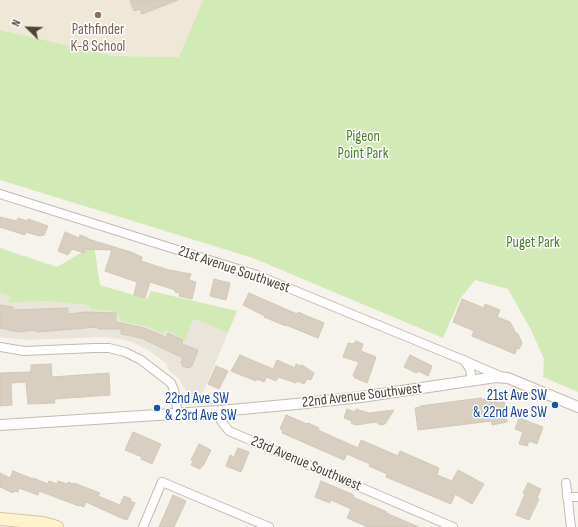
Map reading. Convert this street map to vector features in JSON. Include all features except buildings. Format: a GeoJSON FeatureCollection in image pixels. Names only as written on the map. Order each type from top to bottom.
{"type":"FeatureCollection","features":[{"type":"Feature","properties":{"kind":"main road"},"geometry":{"type":"LineString","coordinates":[[0,519],[43,523],[57,527]]}},
{"type":"Feature","properties":{"kind":"street","name":"21st Avenue Southwest"},"geometry":{"type":"LineString","coordinates":[[0,194],[257,275],[503,378],[516,381],[578,407]]}},
{"type":"Feature","properties":{"kind":"street"},"geometry":{"type":"LineString","coordinates":[[0,348],[24,351],[109,348],[125,352],[142,360],[171,383],[174,390],[178,414]]}},
{"type":"Feature","properties":{"kind":"street"},"geometry":{"type":"LineString","coordinates":[[463,360],[470,369],[472,381]]}},
{"type":"Feature","properties":{"kind":"street","name":"22nd Avenue Southwest"},"geometry":{"type":"LineString","coordinates":[[220,411],[361,397],[496,377],[503,378]]}},
{"type":"Feature","properties":{"kind":"street"},"geometry":{"type":"LineString","coordinates":[[0,425],[220,411]]}},
{"type":"Feature","properties":{"kind":"street","name":"23rd Avenue Southwest"},"geometry":{"type":"LineString","coordinates":[[220,411],[221,421],[225,427],[235,434],[453,527]]}},
{"type":"Feature","properties":{"kind":"street"},"geometry":{"type":"LineString","coordinates":[[143,527],[162,482],[269,527]]}},
{"type":"Feature","properties":{"kind":"street"},"geometry":{"type":"LineString","coordinates":[[566,483],[571,527]]}},
{"type":"Feature","properties":{"kind":"street"},"geometry":{"type":"LineString","coordinates":[[567,497],[578,497]]}},
{"type":"Feature","properties":{"kind":"shaded area","name":"Pathfinder K-8 School"},"geometry":{"type":"Polygon","coordinates":[[[0,0],[203,0],[179,57],[114,56],[0,30],[0,0]]]}},
{"type":"Feature","properties":{"kind":"shaded area"},"geometry":{"type":"Polygon","coordinates":[[[0,293],[10,296],[8,303],[46,301],[88,305],[92,310],[116,311],[121,321],[147,327],[163,334],[165,330],[185,340],[194,319],[228,333],[198,404],[195,404],[179,379],[168,369],[166,363],[150,351],[132,342],[104,337],[26,340],[0,337],[0,293]]]}},
{"type":"Feature","properties":{"kind":"green space","name":"Pigeon Point Park"},"geometry":{"type":"Polygon","coordinates":[[[203,0],[578,0],[578,392],[543,377],[544,359],[530,328],[508,289],[475,280],[460,299],[443,338],[253,258],[0,180],[0,30],[114,56],[179,57],[203,0]]]}},
{"type":"Feature","properties":{"kind":"green space"},"geometry":{"type":"Polygon","coordinates":[[[94,245],[100,285],[147,299],[151,291],[237,311],[228,333],[194,319],[185,340],[165,330],[163,334],[147,327],[121,321],[115,311],[92,310],[88,305],[46,301],[7,303],[10,296],[0,293],[0,248],[57,267],[94,245]]]}},
{"type":"Feature","properties":{"kind":"place","name":"Pathfinder K-8 School"},"geometry":{"type":"Point","coordinates":[98,15]}},
{"type":"Feature","properties":{"kind":"place","name":"21st Ave SW & 22nd Ave SW"},"geometry":{"type":"Point","coordinates":[555,405]}},
{"type":"Feature","properties":{"kind":"place","name":"22nd Ave SW & 23rd Ave SW"},"geometry":{"type":"Point","coordinates":[157,408]}},
{"type":"Feature","properties":{"kind":"park label","name":"Puget Park"},"geometry":{"type":"Point","coordinates":[533,243]}}]}
